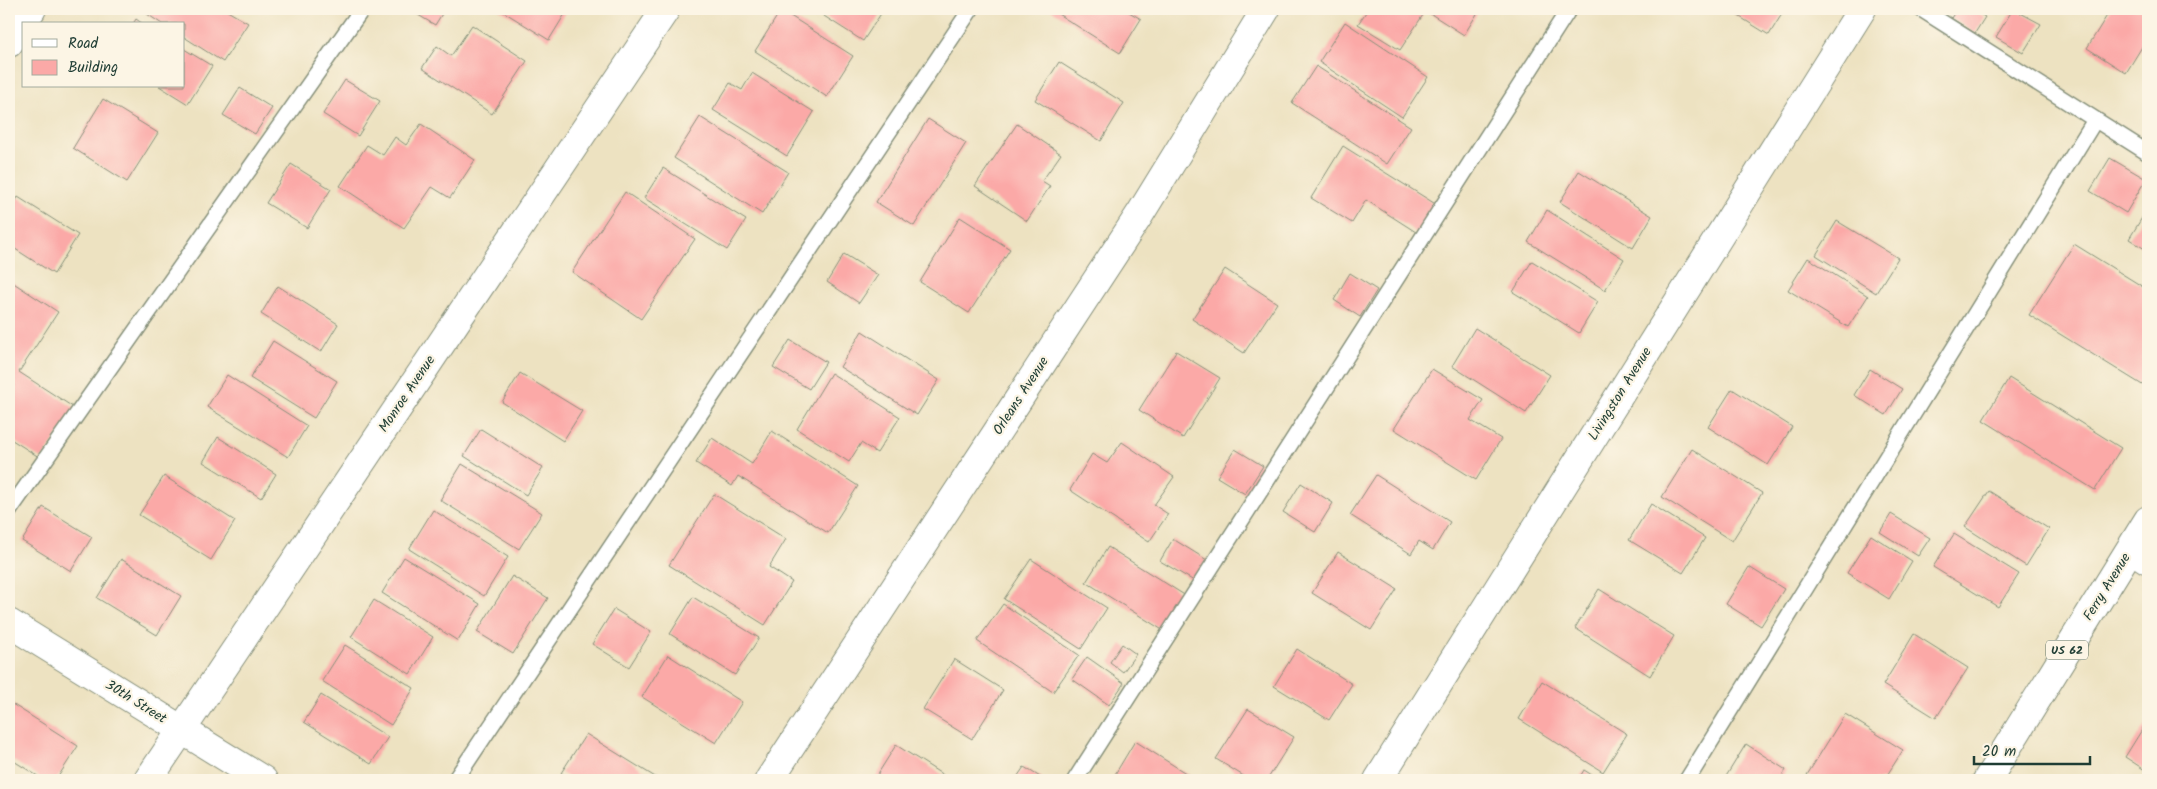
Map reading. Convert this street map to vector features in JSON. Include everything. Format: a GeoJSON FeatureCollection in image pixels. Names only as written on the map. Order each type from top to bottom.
{"type":"FeatureCollection","features":[{"type":"Feature","properties":{"kind":"street"},"geometry":{"type":"LineString","coordinates":[[23,22],[32,9]]}},
{"type":"Feature","properties":{"kind":"street","name":"Monroe Avenue"},"geometry":{"type":"LineString","coordinates":[[148,780],[666,9]]}},
{"type":"Feature","properties":{"kind":"street","name":"Orleans Avenue"},"geometry":{"type":"LineString","coordinates":[[769,780],[1140,214],[1266,9]]}},
{"type":"Feature","properties":{"kind":"street","name":"Livingston Avenue"},"geometry":{"type":"LineString","coordinates":[[1378,780],[1862,9]]}},
{"type":"Feature","properties":{"kind":"street"},"geometry":{"type":"LineString","coordinates":[[9,43],[22,24]]}},
{"type":"Feature","properties":{"kind":"street","name":"Ferry Avenue"},"geometry":{"type":"LineString","coordinates":[[1987,780],[2139,554],[2148,520]]}},
{"type":"Feature","properties":{"kind":"street","name":"30th Street"},"geometry":{"type":"LineString","coordinates":[[9,623],[263,780]]}},
{"type":"Feature","properties":{"kind":"lane"},"geometry":{"type":"LineString","coordinates":[[9,512],[362,9]]}},
{"type":"Feature","properties":{"kind":"lane"},"geometry":{"type":"LineString","coordinates":[[455,780],[971,9]]}},
{"type":"Feature","properties":{"kind":"lane"},"geometry":{"type":"LineString","coordinates":[[1075,780],[1569,9]]}},
{"type":"Feature","properties":{"kind":"lane"},"geometry":{"type":"LineString","coordinates":[[1921,9],[2148,154]]}},
{"type":"Feature","properties":{"kind":"lane"},"geometry":{"type":"LineString","coordinates":[[1687,780],[2096,120]]}},
{"type":"Feature","properties":{"kind":"building"},"geometry":{"type":"Polygon","coordinates":[[[150,9],[224,9],[248,23],[223,62],[185,38],[185,22],[159,22],[147,14],[150,9]]]}},
{"type":"Feature","properties":{"kind":"building"},"geometry":{"type":"Polygon","coordinates":[[[408,9],[445,9],[435,25],[408,9]]]}},
{"type":"Feature","properties":{"kind":"building"},"geometry":{"type":"Polygon","coordinates":[[[499,9],[568,9],[549,40],[499,9]]]}},
{"type":"Feature","properties":{"kind":"building"},"geometry":{"type":"Polygon","coordinates":[[[813,9],[884,9],[863,41],[813,9]]]}},
{"type":"Feature","properties":{"kind":"building"},"geometry":{"type":"Polygon","coordinates":[[[1050,9],[1124,9],[1141,19],[1120,53],[1050,9]]]}},
{"type":"Feature","properties":{"kind":"building"},"geometry":{"type":"Polygon","coordinates":[[[1368,9],[1414,9],[1423,15],[1400,50],[1358,24],[1368,9]]]}},
{"type":"Feature","properties":{"kind":"building"},"geometry":{"type":"Polygon","coordinates":[[[1423,9],[1480,9],[1464,35],[1423,9]]]}},
{"type":"Feature","properties":{"kind":"building"},"geometry":{"type":"Polygon","coordinates":[[[1727,9],[1785,9],[1769,35],[1727,9]]]}},
{"type":"Feature","properties":{"kind":"building"},"geometry":{"type":"Polygon","coordinates":[[[1957,9],[1972,9],[1985,17],[1975,33],[1951,18],[1957,9]]]}},
{"type":"Feature","properties":{"kind":"building"},"geometry":{"type":"Polygon","coordinates":[[[2013,9],[2041,24],[2023,53],[1996,37],[2013,9]]]}},
{"type":"Feature","properties":{"kind":"building"},"geometry":{"type":"Polygon","coordinates":[[[2111,9],[2148,9],[2148,37],[2126,73],[2087,48],[2111,9]]]}},
{"type":"Feature","properties":{"kind":"building"},"geometry":{"type":"Polygon","coordinates":[[[781,10],[853,56],[827,97],[755,51],[781,10]]]}},
{"type":"Feature","properties":{"kind":"building"},"geometry":{"type":"Polygon","coordinates":[[[1345,22],[1428,77],[1402,117],[1319,62],[1345,22]]]}},
{"type":"Feature","properties":{"kind":"building"},"geometry":{"type":"Polygon","coordinates":[[[472,25],[527,61],[492,114],[422,68],[437,46],[451,56],[472,25]]]}},
{"type":"Feature","properties":{"kind":"building"},"geometry":{"type":"Polygon","coordinates":[[[185,50],[212,66],[188,104],[162,88],[185,88],[185,50]]]}},
{"type":"Feature","properties":{"kind":"building"},"geometry":{"type":"Polygon","coordinates":[[[1059,62],[1124,103],[1101,141],[1035,100],[1059,62]]]}},
{"type":"Feature","properties":{"kind":"building"},"geometry":{"type":"Polygon","coordinates":[[[1316,66],[1411,127],[1387,164],[1292,103],[1316,66]]]}},
{"type":"Feature","properties":{"kind":"building"},"geometry":{"type":"Polygon","coordinates":[[[752,73],[814,112],[787,156],[713,110],[730,83],[742,90],[752,73]]]}},
{"type":"Feature","properties":{"kind":"building"},"geometry":{"type":"Polygon","coordinates":[[[345,80],[380,101],[358,136],[323,114],[345,80]]]}},
{"type":"Feature","properties":{"kind":"building"},"geometry":{"type":"Polygon","coordinates":[[[240,88],[272,108],[255,134],[223,115],[240,88]]]}},
{"type":"Feature","properties":{"kind":"building"},"geometry":{"type":"Polygon","coordinates":[[[103,99],[158,133],[127,182],[73,148],[103,99]]]}},
{"type":"Feature","properties":{"kind":"building"},"geometry":{"type":"Polygon","coordinates":[[[700,117],[788,172],[762,214],[674,158],[700,117]]]}},
{"type":"Feature","properties":{"kind":"building"},"geometry":{"type":"Polygon","coordinates":[[[928,119],[966,143],[914,226],[876,202],[928,119]]]}},
{"type":"Feature","properties":{"kind":"building"},"geometry":{"type":"Polygon","coordinates":[[[421,124],[475,160],[450,198],[432,187],[404,228],[340,186],[367,145],[383,155],[395,137],[406,145],[421,124]]]}},
{"type":"Feature","properties":{"kind":"building"},"geometry":{"type":"Polygon","coordinates":[[[1017,124],[1061,154],[1042,181],[1050,186],[1027,221],[975,186],[1017,124]]]}},
{"type":"Feature","properties":{"kind":"building"},"geometry":{"type":"Polygon","coordinates":[[[1343,146],[1437,205],[1419,234],[1366,200],[1352,223],[1311,198],[1343,146]]]}},
{"type":"Feature","properties":{"kind":"building"},"geometry":{"type":"Polygon","coordinates":[[[2110,158],[2146,179],[2126,213],[2090,191],[2110,158]]]}},
{"type":"Feature","properties":{"kind":"building"},"geometry":{"type":"Polygon","coordinates":[[[291,164],[331,189],[307,228],[266,203],[291,164]]]}},
{"type":"Feature","properties":{"kind":"building"},"geometry":{"type":"Polygon","coordinates":[[[663,168],[746,220],[727,250],[644,198],[663,168]]]}},
{"type":"Feature","properties":{"kind":"building"},"geometry":{"type":"Polygon","coordinates":[[[1579,171],[1652,216],[1633,248],[1560,202],[1579,171]]]}},
{"type":"Feature","properties":{"kind":"building"},"geometry":{"type":"Polygon","coordinates":[[[625,192],[695,239],[641,319],[572,272],[625,192]]]}},
{"type":"Feature","properties":{"kind":"building"},"geometry":{"type":"Polygon","coordinates":[[[18,197],[78,235],[54,274],[9,245],[9,212],[18,197]]]}},
{"type":"Feature","properties":{"kind":"building"},"geometry":{"type":"Polygon","coordinates":[[[2148,208],[2148,251],[2129,239],[2148,208]]]}},
{"type":"Feature","properties":{"kind":"building"},"geometry":{"type":"Polygon","coordinates":[[[1547,210],[1624,259],[1605,290],[1528,242],[1547,210]]]}},
{"type":"Feature","properties":{"kind":"building"},"geometry":{"type":"Polygon","coordinates":[[[960,217],[1010,249],[969,313],[920,282],[960,217]]]}},
{"type":"Feature","properties":{"kind":"building"},"geometry":{"type":"Polygon","coordinates":[[[1837,221],[1898,258],[1876,293],[1816,255],[1837,221]]]}},
{"type":"Feature","properties":{"kind":"building"},"geometry":{"type":"Polygon","coordinates":[[[2074,244],[2148,290],[2148,379],[2144,386],[2029,315],[2074,244]]]}},
{"type":"Feature","properties":{"kind":"building"},"geometry":{"type":"Polygon","coordinates":[[[844,254],[878,275],[859,303],[827,282],[844,254]]]}},
{"type":"Feature","properties":{"kind":"building"},"geometry":{"type":"Polygon","coordinates":[[[1808,258],[1868,296],[1848,327],[1788,290],[1808,258]]]}},
{"type":"Feature","properties":{"kind":"building"},"geometry":{"type":"Polygon","coordinates":[[[1532,261],[1598,302],[1579,333],[1513,292],[1532,261]]]}},
{"type":"Feature","properties":{"kind":"building"},"geometry":{"type":"Polygon","coordinates":[[[1225,269],[1277,303],[1244,353],[1192,319],[1225,269]]]}},
{"type":"Feature","properties":{"kind":"building"},"geometry":{"type":"Polygon","coordinates":[[[1350,273],[1377,290],[1360,317],[1334,300],[1350,273]]]}},
{"type":"Feature","properties":{"kind":"building"},"geometry":{"type":"Polygon","coordinates":[[[9,280],[58,312],[19,372],[76,409],[42,459],[9,438],[9,393],[14,385],[9,381],[9,280]]]}},
{"type":"Feature","properties":{"kind":"building"},"geometry":{"type":"Polygon","coordinates":[[[278,286],[338,324],[321,352],[261,314],[278,286]]]}},
{"type":"Feature","properties":{"kind":"building"},"geometry":{"type":"Polygon","coordinates":[[[1475,328],[1550,375],[1526,413],[1452,366],[1475,328]]]}},
{"type":"Feature","properties":{"kind":"building"},"geometry":{"type":"Polygon","coordinates":[[[862,331],[939,380],[917,415],[840,367],[862,331]]]}},
{"type":"Feature","properties":{"kind":"building"},"geometry":{"type":"Polygon","coordinates":[[[790,340],[826,362],[809,389],[773,367],[790,340]]]}},
{"type":"Feature","properties":{"kind":"building"},"geometry":{"type":"Polygon","coordinates":[[[273,341],[337,381],[314,418],[250,378],[273,341]]]}},
{"type":"Feature","properties":{"kind":"building"},"geometry":{"type":"Polygon","coordinates":[[[1176,351],[1220,378],[1183,438],[1139,410],[1176,351]]]}},
{"type":"Feature","properties":{"kind":"building"},"geometry":{"type":"Polygon","coordinates":[[[1432,369],[1483,400],[1470,420],[1501,439],[1476,480],[1394,429],[1432,369]]]}},
{"type":"Feature","properties":{"kind":"building"},"geometry":{"type":"Polygon","coordinates":[[[1870,369],[1902,389],[1886,415],[1854,395],[1870,369]]]}},
{"type":"Feature","properties":{"kind":"building"},"geometry":{"type":"Polygon","coordinates":[[[520,373],[582,411],[563,441],[502,402],[520,373]]]}},
{"type":"Feature","properties":{"kind":"building"},"geometry":{"type":"Polygon","coordinates":[[[831,373],[900,417],[877,453],[861,443],[849,462],[797,429],[831,373]]]}},
{"type":"Feature","properties":{"kind":"building"},"geometry":{"type":"Polygon","coordinates":[[[227,375],[307,426],[288,457],[207,407],[227,375]]]}},
{"type":"Feature","properties":{"kind":"building"},"geometry":{"type":"Polygon","coordinates":[[[2009,378],[2121,448],[2095,490],[1983,420],[2009,378]]]}},
{"type":"Feature","properties":{"kind":"building"},"geometry":{"type":"Polygon","coordinates":[[[1732,389],[1792,427],[1768,465],[1708,427],[1732,389]]]}},
{"type":"Feature","properties":{"kind":"building"},"geometry":{"type":"Polygon","coordinates":[[[481,429],[543,468],[526,495],[464,456],[481,429]]]}},
{"type":"Feature","properties":{"kind":"building"},"geometry":{"type":"Polygon","coordinates":[[[772,431],[858,486],[828,533],[738,476],[732,486],[696,463],[712,438],[752,464],[772,431]]]}},
{"type":"Feature","properties":{"kind":"building"},"geometry":{"type":"Polygon","coordinates":[[[218,437],[276,474],[261,498],[203,462],[218,437]]]}},
{"type":"Feature","properties":{"kind":"building"},"geometry":{"type":"Polygon","coordinates":[[[1122,442],[1174,477],[1154,505],[1168,514],[1149,542],[1070,490],[1092,454],[1107,463],[1122,442]]]}},
{"type":"Feature","properties":{"kind":"building"},"geometry":{"type":"Polygon","coordinates":[[[1235,449],[1263,466],[1245,494],[1217,477],[1235,449]]]}},
{"type":"Feature","properties":{"kind":"building"},"geometry":{"type":"Polygon","coordinates":[[[1692,449],[1762,493],[1732,541],[1662,497],[1692,449]]]}},
{"type":"Feature","properties":{"kind":"building"},"geometry":{"type":"Polygon","coordinates":[[[462,464],[542,513],[519,549],[440,500],[462,464]]]}},
{"type":"Feature","properties":{"kind":"building"},"geometry":{"type":"Polygon","coordinates":[[[1376,475],[1450,522],[1433,550],[1419,541],[1411,554],[1350,515],[1376,475]]]}},
{"type":"Feature","properties":{"kind":"building"},"geometry":{"type":"Polygon","coordinates":[[[164,476],[235,521],[211,560],[139,515],[164,476]]]}},
{"type":"Feature","properties":{"kind":"building"},"geometry":{"type":"Polygon","coordinates":[[[1301,483],[1333,503],[1315,532],[1283,512],[1301,483]]]}},
{"type":"Feature","properties":{"kind":"building"},"geometry":{"type":"Polygon","coordinates":[[[1989,491],[2049,529],[2026,566],[1965,527],[1989,491]]]}},
{"type":"Feature","properties":{"kind":"building"},"geometry":{"type":"Polygon","coordinates":[[[714,494],[786,539],[769,567],[792,582],[765,625],[669,565],[714,494]]]}},
{"type":"Feature","properties":{"kind":"building"},"geometry":{"type":"Polygon","coordinates":[[[1651,504],[1705,538],[1683,573],[1629,540],[1651,504]]]}},
{"type":"Feature","properties":{"kind":"building"},"geometry":{"type":"Polygon","coordinates":[[[43,507],[92,537],[71,571],[22,541],[43,507]]]}},
{"type":"Feature","properties":{"kind":"building"},"geometry":{"type":"Polygon","coordinates":[[[433,510],[508,557],[484,596],[409,549],[433,510]]]}},
{"type":"Feature","properties":{"kind":"building"},"geometry":{"type":"Polygon","coordinates":[[[1891,514],[1930,538],[1918,556],[1880,532],[1891,514]]]}},
{"type":"Feature","properties":{"kind":"building"},"geometry":{"type":"Polygon","coordinates":[[[1954,534],[2019,574],[1998,607],[1933,567],[1954,534]]]}},
{"type":"Feature","properties":{"kind":"building"},"geometry":{"type":"Polygon","coordinates":[[[1871,535],[1912,561],[1889,599],[1847,573],[1871,535]]]}},
{"type":"Feature","properties":{"kind":"building"},"geometry":{"type":"Polygon","coordinates":[[[1173,539],[1207,560],[1194,581],[1160,561],[1173,539]]]}},
{"type":"Feature","properties":{"kind":"building"},"geometry":{"type":"Polygon","coordinates":[[[1108,547],[1186,596],[1164,631],[1086,582],[1108,547]]]}},
{"type":"Feature","properties":{"kind":"building"},"geometry":{"type":"Polygon","coordinates":[[[1338,552],[1397,589],[1371,630],[1312,593],[1338,552]]]}},
{"type":"Feature","properties":{"kind":"building"},"geometry":{"type":"Polygon","coordinates":[[[404,557],[480,604],[458,641],[382,593],[404,557]]]}},
{"type":"Feature","properties":{"kind":"building"},"geometry":{"type":"Polygon","coordinates":[[[121,559],[181,596],[157,635],[97,598],[121,559]]]}},
{"type":"Feature","properties":{"kind":"building"},"geometry":{"type":"Polygon","coordinates":[[[1031,559],[1107,608],[1081,649],[1004,599],[1031,559]]]}},
{"type":"Feature","properties":{"kind":"building"},"geometry":{"type":"Polygon","coordinates":[[[1749,567],[1784,589],[1761,626],[1726,604],[1749,567]]]}},
{"type":"Feature","properties":{"kind":"building"},"geometry":{"type":"Polygon","coordinates":[[[512,576],[548,598],[513,654],[477,632],[512,576]]]}},
{"type":"Feature","properties":{"kind":"building"},"geometry":{"type":"Polygon","coordinates":[[[1599,589],[1674,636],[1650,676],[1575,628],[1599,589]]]}},
{"type":"Feature","properties":{"kind":"building"},"geometry":{"type":"Polygon","coordinates":[[[693,597],[759,638],[735,675],[670,634],[693,597]]]}},
{"type":"Feature","properties":{"kind":"building"},"geometry":{"type":"Polygon","coordinates":[[[374,600],[433,637],[410,674],[351,637],[374,600]]]}},
{"type":"Feature","properties":{"kind":"building"},"geometry":{"type":"Polygon","coordinates":[[[1003,604],[1079,655],[1053,692],[977,641],[1003,604]]]}},
{"type":"Feature","properties":{"kind":"building"},"geometry":{"type":"Polygon","coordinates":[[[614,609],[651,632],[629,667],[592,644],[614,609]]]}},
{"type":"Feature","properties":{"kind":"building"},"geometry":{"type":"Polygon","coordinates":[[[1914,634],[1968,668],[1936,718],[1883,685],[1914,634]]]}},
{"type":"Feature","properties":{"kind":"building"},"geometry":{"type":"Polygon","coordinates":[[[1122,644],[1136,654],[1123,672],[1110,662],[1122,644]]]}},
{"type":"Feature","properties":{"kind":"building"},"geometry":{"type":"Polygon","coordinates":[[[345,645],[414,688],[391,725],[322,681],[345,645]]]}},
{"type":"Feature","properties":{"kind":"building"},"geometry":{"type":"Polygon","coordinates":[[[1297,649],[1352,684],[1329,720],[1274,686],[1297,649]]]}},
{"type":"Feature","properties":{"kind":"building"},"geometry":{"type":"Polygon","coordinates":[[[668,655],[742,702],[716,743],[642,697],[668,655]]]}},
{"type":"Feature","properties":{"kind":"building"},"geometry":{"type":"Polygon","coordinates":[[[1087,657],[1124,683],[1109,705],[1072,679],[1087,657]]]}},
{"type":"Feature","properties":{"kind":"building"},"geometry":{"type":"Polygon","coordinates":[[[954,659],[1003,690],[972,739],[923,709],[954,659]]]}},
{"type":"Feature","properties":{"kind":"building"},"geometry":{"type":"Polygon","coordinates":[[[1542,681],[1627,734],[1603,772],[1519,719],[1542,681]]]}},
{"type":"Feature","properties":{"kind":"building"},"geometry":{"type":"Polygon","coordinates":[[[321,695],[388,737],[371,764],[304,722],[321,695]]]}},
{"type":"Feature","properties":{"kind":"building"},"geometry":{"type":"Polygon","coordinates":[[[9,702],[78,746],[56,780],[44,780],[9,758],[9,702]]]}},
{"type":"Feature","properties":{"kind":"building"},"geometry":{"type":"Polygon","coordinates":[[[1248,709],[1294,737],[1267,780],[1250,780],[1216,759],[1248,709]]]}},
{"type":"Feature","properties":{"kind":"building"},"geometry":{"type":"Polygon","coordinates":[[[1845,714],[1903,750],[1884,780],[1815,780],[1807,775],[1845,714]]]}},
{"type":"Feature","properties":{"kind":"building"},"geometry":{"type":"Polygon","coordinates":[[[2148,720],[2148,772],[2125,757],[2148,720]]]}},
{"type":"Feature","properties":{"kind":"building"},"geometry":{"type":"Polygon","coordinates":[[[586,734],[660,780],[573,780],[561,773],[586,734]]]}},
{"type":"Feature","properties":{"kind":"building"},"geometry":{"type":"Polygon","coordinates":[[[1135,741],[1192,777],[1189,780],[1121,780],[1114,776],[1135,741]]]}},
{"type":"Feature","properties":{"kind":"building"},"geometry":{"type":"Polygon","coordinates":[[[1746,744],[1786,770],[1780,780],[1729,780],[1725,778],[1746,744]]]}},
{"type":"Feature","properties":{"kind":"building"},"geometry":{"type":"Polygon","coordinates":[[[896,745],[951,780],[874,780],[896,745]]]}},
{"type":"Feature","properties":{"kind":"building"},"geometry":{"type":"Polygon","coordinates":[[[1024,767],[1045,780],[1015,780],[1024,767]]]}},
{"type":"Feature","properties":{"kind":"building"},"geometry":{"type":"Polygon","coordinates":[[[1584,770],[1600,780],[1578,780],[1584,770]]]}}]}
